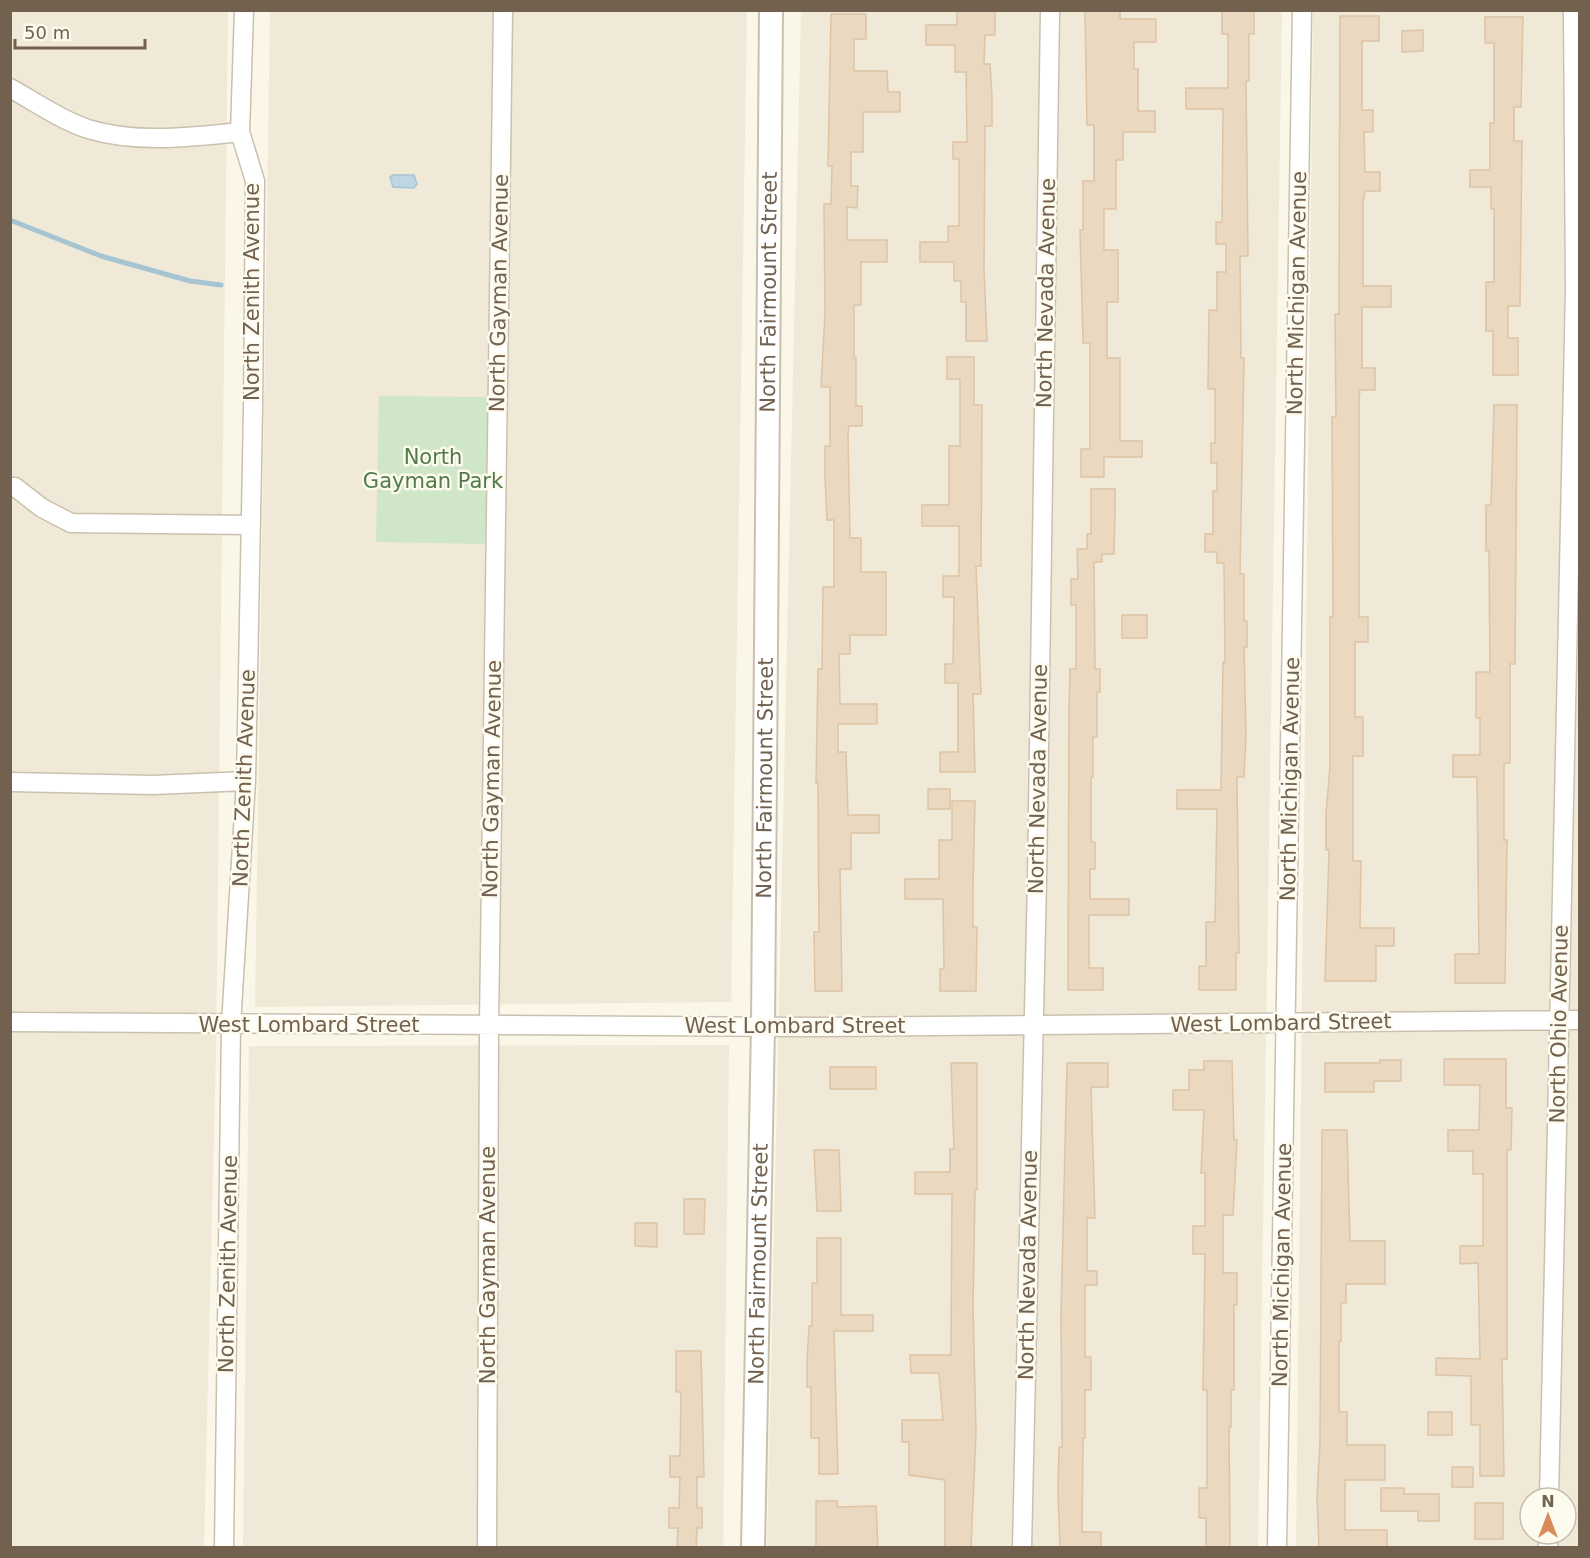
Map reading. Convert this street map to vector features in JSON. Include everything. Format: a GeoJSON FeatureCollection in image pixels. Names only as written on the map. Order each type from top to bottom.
{"type":"FeatureCollection","features":[{"type":"Feature","properties":{"kind":"street","name":"North Zenith Avenue"},"geometry":{"type":"LineString","coordinates":[[224,1548],[231,1025],[246,781],[251,525],[255,181],[240,132],[244,10]]}},
{"type":"Feature","properties":{"kind":"street","name":"North Gayman Avenue"},"geometry":{"type":"LineString","coordinates":[[487,1548],[489,1026],[503,10]]}},
{"type":"Feature","properties":{"kind":"street","name":"North Fairmount Street"},"geometry":{"type":"LineString","coordinates":[[753,1548],[763,1026],[771,10]]}},
{"type":"Feature","properties":{"kind":"street","name":"North Nevada Avenue"},"geometry":{"type":"LineString","coordinates":[[1022,1548],[1034,1025],[1050,10]]}},
{"type":"Feature","properties":{"kind":"street","name":"North Michigan Avenue"},"geometry":{"type":"LineString","coordinates":[[1277,1548],[1302,10]]}},
{"type":"Feature","properties":{"kind":"street","name":"North Ohio Avenue"},"geometry":{"type":"LineString","coordinates":[[1549,1486],[1575,290],[1573,10]]}},
{"type":"Feature","properties":{"kind":"street"},"geometry":{"type":"LineString","coordinates":[[10,88],[88,129],[138,138],[189,138],[240,132]]}},
{"type":"Feature","properties":{"kind":"street"},"geometry":{"type":"LineString","coordinates":[[10,487],[15,487],[42,508],[71,523],[251,525]]}},
{"type":"Feature","properties":{"kind":"street"},"geometry":{"type":"LineString","coordinates":[[10,782],[153,785],[246,781]]}},
{"type":"Feature","properties":{"kind":"street","name":"West Lombard Street"},"geometry":{"type":"LineString","coordinates":[[10,1022],[231,1025],[763,1026],[1580,1020]]}},
{"type":"Feature","properties":{"kind":"shaded area"},"geometry":{"type":"Polygon","coordinates":[[[11,11],[228,11],[216,1049],[204,1547],[11,1548],[11,11]]]}},
{"type":"Feature","properties":{"kind":"shaded area"},"geometry":{"type":"Polygon","coordinates":[[[270,11],[747,11],[731,1002],[255,1007],[270,11]]]}},
{"type":"Feature","properties":{"kind":"shaded area"},"geometry":{"type":"Polygon","coordinates":[[[801,11],[1282,11],[1258,1547],[767,1548],[801,11]]]}},
{"type":"Feature","properties":{"kind":"shaded area"},"geometry":{"type":"Polygon","coordinates":[[[1313,11],[1579,11],[1579,1547],[1296,1548],[1313,11]]]}},
{"type":"Feature","properties":{"kind":"shaded area"},"geometry":{"type":"Polygon","coordinates":[[[729,1045],[723,1547],[243,1548],[249,1046],[729,1045]]]}},
{"type":"Feature","properties":{"kind":"green space","name":"North Gayman Park"},"geometry":{"type":"Polygon","coordinates":[[[379,396],[490,397],[485,544],[376,542],[379,396]]]}},
{"type":"Feature","properties":{"kind":"water"},"geometry":{"type":"Polygon","coordinates":[[[414,175],[417,184],[414,188],[393,187],[390,177],[414,175]]]}},
{"type":"Feature","properties":{"kind":"building"},"geometry":{"type":"Polygon","coordinates":[[[1222,10],[1254,10],[1254,34],[1249,34],[1249,81],[1246,81],[1248,256],[1240,256],[1241,358],[1244,358],[1240,574],[1244,574],[1244,621],[1247,621],[1247,647],[1244,647],[1246,735],[1244,777],[1237,777],[1239,953],[1236,953],[1236,990],[1199,990],[1199,966],[1206,966],[1206,922],[1215,922],[1217,809],[1177,809],[1177,790],[1221,790],[1223,662],[1225,662],[1224,563],[1217,563],[1217,552],[1205,552],[1205,534],[1213,534],[1213,491],[1217,491],[1217,463],[1211,463],[1211,443],[1215,443],[1215,389],[1208,389],[1209,310],[1217,310],[1217,272],[1226,272],[1226,244],[1216,244],[1216,222],[1222,222],[1223,109],[1186,109],[1186,88],[1228,88],[1228,34],[1222,34],[1222,10]]]}},
{"type":"Feature","properties":{"kind":"building"},"geometry":{"type":"Polygon","coordinates":[[[957,11],[995,11],[995,35],[985,35],[984,64],[990,64],[992,97],[992,126],[985,126],[984,268],[987,341],[966,341],[966,302],[961,302],[961,281],[954,281],[954,262],[920,262],[920,242],[948,242],[948,226],[959,226],[959,159],[953,159],[953,142],[967,142],[966,72],[955,72],[955,45],[926,45],[926,25],[957,25],[957,11]]]}},
{"type":"Feature","properties":{"kind":"building"},"geometry":{"type":"Polygon","coordinates":[[[1085,11],[1120,11],[1120,19],[1156,19],[1156,42],[1134,42],[1134,69],[1138,69],[1138,111],[1155,111],[1155,132],[1123,132],[1123,160],[1116,160],[1116,209],[1104,209],[1104,250],[1118,250],[1118,302],[1107,302],[1107,358],[1120,358],[1120,441],[1142,441],[1142,457],[1104,457],[1104,477],[1081,477],[1081,449],[1090,449],[1090,343],[1083,343],[1080,230],[1083,230],[1083,181],[1094,181],[1094,125],[1087,125],[1085,11]]]}},
{"type":"Feature","properties":{"kind":"building"},"geometry":{"type":"Polygon","coordinates":[[[831,14],[866,14],[866,39],[854,39],[854,71],[887,71],[888,92],[900,92],[900,112],[863,112],[863,152],[851,152],[851,186],[858,186],[857,208],[847,207],[847,240],[887,240],[887,262],[861,262],[861,305],[854,305],[854,358],[856,358],[856,406],[862,406],[862,426],[849,426],[848,434],[850,538],[861,538],[861,572],[886,572],[886,635],[850,635],[850,654],[839,654],[840,704],[877,704],[877,724],[838,724],[838,752],[846,752],[848,815],[879,815],[879,833],[851,833],[851,869],[840,869],[842,991],[815,991],[814,932],[819,932],[818,783],[816,783],[818,669],[822,669],[823,587],[834,587],[834,520],[827,520],[825,478],[825,446],[830,446],[830,387],[821,387],[825,313],[824,204],[831,204],[832,166],[828,166],[831,14]]]}},
{"type":"Feature","properties":{"kind":"building"},"geometry":{"type":"Polygon","coordinates":[[[1340,16],[1379,16],[1379,41],[1362,41],[1362,110],[1373,110],[1373,132],[1364,132],[1365,172],[1380,172],[1380,191],[1365,191],[1363,202],[1363,286],[1391,286],[1391,307],[1362,307],[1362,368],[1375,368],[1375,390],[1360,390],[1359,399],[1359,617],[1368,617],[1368,642],[1355,642],[1355,717],[1363,717],[1363,756],[1353,756],[1353,861],[1361,861],[1360,928],[1394,928],[1394,946],[1376,946],[1376,981],[1325,981],[1329,850],[1326,850],[1326,813],[1330,767],[1330,617],[1333,617],[1332,417],[1336,417],[1335,314],[1339,314],[1340,16]]]}},
{"type":"Feature","properties":{"kind":"building"},"geometry":{"type":"Polygon","coordinates":[[[1485,17],[1523,17],[1521,107],[1514,107],[1514,141],[1522,141],[1520,306],[1508,306],[1508,338],[1518,338],[1518,375],[1493,375],[1493,331],[1486,331],[1486,282],[1494,282],[1494,209],[1491,209],[1491,187],[1470,187],[1470,170],[1490,170],[1490,123],[1494,123],[1494,43],[1485,43],[1485,17]]]}},
{"type":"Feature","properties":{"kind":"building"},"geometry":{"type":"Polygon","coordinates":[[[1423,30],[1423,51],[1402,52],[1402,31],[1423,30]]]}},
{"type":"Feature","properties":{"kind":"building"},"geometry":{"type":"Polygon","coordinates":[[[947,357],[974,357],[974,405],[982,405],[981,566],[976,566],[981,694],[973,694],[975,772],[940,772],[940,752],[958,752],[958,683],[945,683],[945,664],[953,664],[954,597],[943,597],[943,576],[959,576],[959,526],[922,526],[922,505],[949,505],[949,446],[960,446],[960,379],[947,379],[947,357]]]}},
{"type":"Feature","properties":{"kind":"building"},"geometry":{"type":"Polygon","coordinates":[[[1494,405],[1517,405],[1515,664],[1510,664],[1510,763],[1504,763],[1504,840],[1507,840],[1505,983],[1455,983],[1455,954],[1479,954],[1477,777],[1453,777],[1453,755],[1480,755],[1480,718],[1476,718],[1476,672],[1490,672],[1489,551],[1486,551],[1486,505],[1491,505],[1494,405]]]}},
{"type":"Feature","properties":{"kind":"building"},"geometry":{"type":"Polygon","coordinates":[[[1091,489],[1115,489],[1115,511],[1114,554],[1102,554],[1102,562],[1094,562],[1095,669],[1100,669],[1100,692],[1097,692],[1097,737],[1093,737],[1093,777],[1091,777],[1091,842],[1095,842],[1095,869],[1090,869],[1090,899],[1129,899],[1129,915],[1089,915],[1089,968],[1103,968],[1103,990],[1068,990],[1069,709],[1070,669],[1076,669],[1076,605],[1071,605],[1071,579],[1078,579],[1077,549],[1087,549],[1087,534],[1091,534],[1091,489]]]}},
{"type":"Feature","properties":{"kind":"building"},"geometry":{"type":"Polygon","coordinates":[[[1122,615],[1147,615],[1147,638],[1122,638],[1122,615]]]}},
{"type":"Feature","properties":{"kind":"building"},"geometry":{"type":"Polygon","coordinates":[[[928,789],[950,789],[950,809],[928,809],[928,789]]]}},
{"type":"Feature","properties":{"kind":"building"},"geometry":{"type":"Polygon","coordinates":[[[952,801],[975,801],[973,927],[977,927],[976,991],[940,991],[940,969],[944,969],[943,899],[905,899],[905,879],[939,879],[939,840],[952,840],[952,801]]]}},
{"type":"Feature","properties":{"kind":"building"},"geometry":{"type":"Polygon","coordinates":[[[1444,1059],[1506,1059],[1506,1108],[1512,1108],[1511,1150],[1507,1150],[1507,1359],[1502,1359],[1504,1476],[1480,1476],[1480,1425],[1471,1425],[1471,1376],[1436,1375],[1436,1358],[1480,1359],[1478,1263],[1460,1264],[1460,1246],[1483,1246],[1483,1174],[1473,1174],[1473,1151],[1448,1151],[1448,1130],[1479,1130],[1480,1085],[1444,1085],[1444,1059]]]}},
{"type":"Feature","properties":{"kind":"building"},"geometry":{"type":"Polygon","coordinates":[[[1380,1060],[1401,1060],[1401,1081],[1374,1081],[1374,1092],[1325,1092],[1325,1063],[1380,1063],[1380,1060]]]}},
{"type":"Feature","properties":{"kind":"building"},"geometry":{"type":"Polygon","coordinates":[[[1204,1061],[1232,1061],[1234,1140],[1237,1140],[1233,1215],[1223,1215],[1223,1273],[1237,1273],[1237,1305],[1234,1305],[1234,1390],[1231,1390],[1231,1427],[1229,1427],[1230,1548],[1206,1548],[1206,1518],[1199,1518],[1199,1488],[1207,1488],[1207,1390],[1203,1390],[1205,1254],[1193,1254],[1193,1226],[1205,1226],[1205,1173],[1201,1173],[1204,1110],[1173,1110],[1173,1090],[1189,1090],[1189,1070],[1204,1070],[1204,1061]]]}},
{"type":"Feature","properties":{"kind":"building"},"geometry":{"type":"Polygon","coordinates":[[[951,1063],[977,1063],[977,1190],[975,1190],[973,1307],[976,1432],[971,1548],[945,1548],[945,1480],[909,1475],[909,1442],[902,1442],[902,1420],[943,1420],[939,1373],[911,1373],[910,1355],[951,1355],[952,1194],[915,1194],[915,1172],[950,1172],[950,1149],[954,1149],[951,1063]]]}},
{"type":"Feature","properties":{"kind":"building"},"geometry":{"type":"Polygon","coordinates":[[[1067,1063],[1108,1063],[1108,1087],[1091,1087],[1095,1218],[1087,1218],[1087,1271],[1097,1271],[1097,1285],[1085,1285],[1085,1357],[1091,1357],[1091,1390],[1085,1390],[1082,1532],[1101,1532],[1101,1548],[1060,1548],[1058,1490],[1059,1447],[1062,1447],[1061,1316],[1067,1063]]]}},
{"type":"Feature","properties":{"kind":"building"},"geometry":{"type":"Polygon","coordinates":[[[830,1067],[876,1067],[876,1089],[830,1089],[830,1067]]]}},
{"type":"Feature","properties":{"kind":"building"},"geometry":{"type":"Polygon","coordinates":[[[1322,1130],[1347,1130],[1350,1241],[1385,1241],[1385,1284],[1346,1284],[1346,1303],[1341,1303],[1339,1412],[1347,1412],[1347,1445],[1385,1445],[1385,1480],[1345,1480],[1345,1530],[1387,1530],[1387,1548],[1319,1548],[1317,1496],[1320,1443],[1322,1130]]]}},
{"type":"Feature","properties":{"kind":"building"},"geometry":{"type":"Polygon","coordinates":[[[814,1150],[839,1150],[841,1211],[817,1211],[814,1150]]]}},
{"type":"Feature","properties":{"kind":"building"},"geometry":{"type":"Polygon","coordinates":[[[684,1199],[705,1199],[704,1234],[684,1234],[684,1199]]]}},
{"type":"Feature","properties":{"kind":"building"},"geometry":{"type":"Polygon","coordinates":[[[635,1223],[657,1223],[657,1247],[635,1246],[635,1223]]]}},
{"type":"Feature","properties":{"kind":"building"},"geometry":{"type":"Polygon","coordinates":[[[817,1238],[841,1238],[841,1315],[873,1315],[873,1331],[834,1331],[838,1474],[819,1474],[819,1438],[811,1438],[811,1387],[807,1387],[807,1362],[809,1326],[812,1326],[812,1283],[817,1283],[817,1238]]]}},
{"type":"Feature","properties":{"kind":"building"},"geometry":{"type":"Polygon","coordinates":[[[676,1351],[701,1351],[704,1477],[697,1477],[697,1508],[702,1508],[702,1528],[697,1528],[696,1548],[677,1548],[678,1528],[669,1528],[669,1508],[679,1508],[680,1477],[670,1477],[670,1456],[680,1456],[681,1392],[676,1392],[676,1351]]]}},
{"type":"Feature","properties":{"kind":"building"},"geometry":{"type":"Polygon","coordinates":[[[1428,1412],[1452,1412],[1452,1435],[1428,1435],[1428,1412]]]}},
{"type":"Feature","properties":{"kind":"building"},"geometry":{"type":"Polygon","coordinates":[[[1452,1467],[1473,1467],[1473,1487],[1452,1487],[1452,1467]]]}},
{"type":"Feature","properties":{"kind":"building"},"geometry":{"type":"Polygon","coordinates":[[[1381,1488],[1404,1488],[1404,1494],[1439,1494],[1439,1521],[1418,1521],[1418,1511],[1381,1511],[1381,1488]]]}},
{"type":"Feature","properties":{"kind":"building"},"geometry":{"type":"Polygon","coordinates":[[[816,1501],[837,1501],[837,1507],[876,1506],[878,1548],[816,1548],[816,1501]]]}},
{"type":"Feature","properties":{"kind":"building"},"geometry":{"type":"Polygon","coordinates":[[[1475,1503],[1503,1503],[1503,1539],[1475,1539],[1475,1503]]]}},
{"type":"Feature","properties":{"kind":"waterway"},"geometry":{"type":"LineString","coordinates":[[10,220],[101,256],[190,281],[221,285]]}}]}
